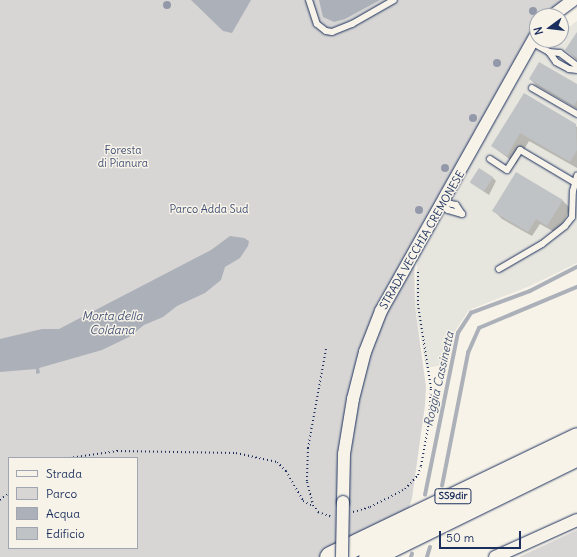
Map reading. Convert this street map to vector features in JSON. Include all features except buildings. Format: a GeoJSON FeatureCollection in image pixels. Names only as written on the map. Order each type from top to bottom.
{"type":"FeatureCollection","features":[{"type":"Feature","properties":{"kind":"highway","name":"SS9dir"},"geometry":{"type":"LineString","coordinates":[[330,557],[577,438]]}},
{"type":"Feature","properties":{"kind":"highway","name":"SS9dir"},"geometry":{"type":"LineString","coordinates":[[369,557],[577,455]]}},
{"type":"Feature","properties":{"kind":"street"},"geometry":{"type":"LineString","coordinates":[[561,8],[573,0]]}},
{"type":"Feature","properties":{"kind":"street","name":"STRADA VECCHIA CREMONESE"},"geometry":{"type":"LineString","coordinates":[[342,557],[347,430],[365,352],[381,311],[529,46]]}},
{"type":"Feature","properties":{"kind":"street"},"geometry":{"type":"LineString","coordinates":[[495,557],[577,520]]}},
{"type":"Feature","properties":{"kind":"lane"},"geometry":{"type":"LineString","coordinates":[[309,0],[317,24],[326,31],[332,32],[352,24],[394,0]]}},
{"type":"Feature","properties":{"kind":"lane"},"geometry":{"type":"LineString","coordinates":[[545,48],[556,62],[569,69],[577,70]]}},
{"type":"Feature","properties":{"kind":"lane"},"geometry":{"type":"LineString","coordinates":[[549,52],[560,53],[577,66]]}},
{"type":"Feature","properties":{"kind":"lane"},"geometry":{"type":"LineString","coordinates":[[532,88],[577,114]]}},
{"type":"Feature","properties":{"kind":"lane"},"geometry":{"type":"LineString","coordinates":[[490,159],[507,170],[520,150],[574,182]]}},
{"type":"Feature","properties":{"kind":"lane"},"geometry":{"type":"LineString","coordinates":[[498,269],[556,234],[574,217],[574,182],[577,176]]}},
{"type":"Feature","properties":{"kind":"path"},"geometry":{"type":"LineString","coordinates":[[348,513],[370,507],[405,489],[418,475],[421,466],[429,422],[431,388],[418,305],[418,269]]}},
{"type":"Feature","properties":{"kind":"path"},"geometry":{"type":"LineString","coordinates":[[312,505],[307,482],[308,448],[326,349]]}},
{"type":"Feature","properties":{"kind":"path"},"geometry":{"type":"LineString","coordinates":[[76,457],[117,451],[243,455],[277,462],[286,471],[303,501],[312,505],[318,512],[334,517]]}},
{"type":"Feature","properties":{"kind":"path"},"geometry":{"type":"LineString","coordinates":[[0,500],[8,494]]}},
{"type":"Feature","properties":{"kind":"shaded area"},"geometry":{"type":"Polygon","coordinates":[[[577,21],[577,263],[530,286],[469,310],[455,331],[448,364],[426,368],[415,306],[419,230],[532,48],[569,48],[569,27],[577,21]]]}},
{"type":"Feature","properties":{"kind":"green space","name":"Parco Adda Sud"},"geometry":{"type":"Polygon","coordinates":[[[0,0],[564,0],[554,8],[529,8],[529,40],[414,249],[415,306],[426,387],[425,405],[412,498],[395,557],[0,557],[0,0]]]}},
{"type":"Feature","properties":{"kind":"green space"},"geometry":{"type":"Polygon","coordinates":[[[577,530],[577,557],[519,557],[577,530]]]}},
{"type":"Feature","properties":{"kind":"water"},"geometry":{"type":"Polygon","coordinates":[[[191,0],[251,0],[232,33],[223,31],[191,0]]]}},
{"type":"Feature","properties":{"kind":"water"},"geometry":{"type":"Polygon","coordinates":[[[319,0],[380,0],[345,19],[334,22],[323,17],[319,0]]]}},
{"type":"Feature","properties":{"kind":"water","name":"Morta della Coldana"},"geometry":{"type":"Polygon","coordinates":[[[230,236],[244,238],[249,241],[248,246],[240,258],[225,267],[221,280],[205,293],[177,306],[163,317],[144,325],[129,337],[102,350],[39,368],[40,373],[36,374],[36,369],[0,372],[0,339],[42,329],[59,329],[211,250],[230,236]]]}},
{"type":"Feature","properties":{"kind":"waterway","name":"Roggia Cassinetta"},"geometry":{"type":"LineString","coordinates":[[425,495],[458,333],[471,313],[530,291],[577,267]]}},
{"type":"Feature","properties":{"kind":"waterway"},"geometry":{"type":"LineString","coordinates":[[442,486],[468,353],[479,328],[577,287]]}},
{"type":"Feature","properties":{"kind":"waterway"},"geometry":{"type":"LineString","coordinates":[[427,557],[430,547]]}},
{"type":"Feature","properties":{"kind":"park label","name":"Foresta di Pianura"},"geometry":{"type":"Point","coordinates":[123,157]}}]}
